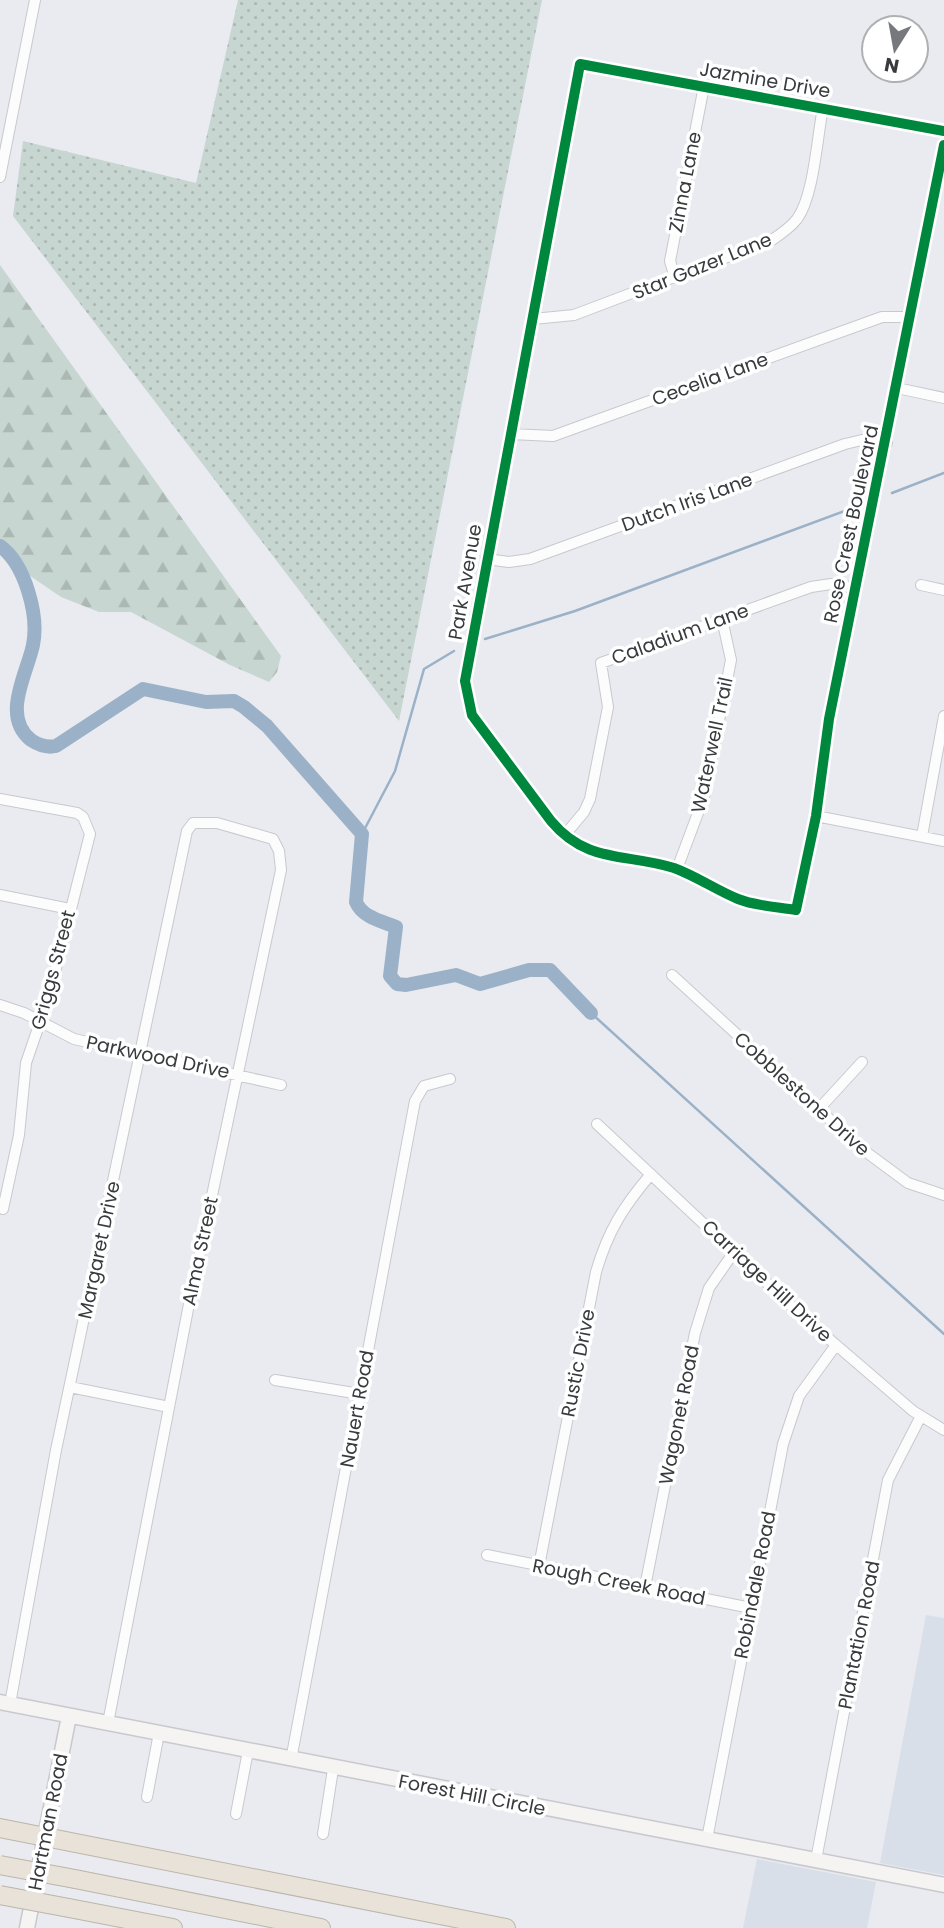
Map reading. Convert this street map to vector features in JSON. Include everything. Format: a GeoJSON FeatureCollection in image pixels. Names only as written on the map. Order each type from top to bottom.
{"type":"FeatureCollection","features":[{"type":"Feature","properties":{"kind":"highway"},"geometry":{"type":"LineString","coordinates":[[0,1828],[506,1928]]}},
{"type":"Feature","properties":{"kind":"highway"},"geometry":{"type":"LineString","coordinates":[[0,1865],[321,1928]]}},
{"type":"Feature","properties":{"kind":"highway"},"geometry":{"type":"LineString","coordinates":[[0,1895],[173,1928]]}},
{"type":"Feature","properties":{"kind":"street"},"geometry":{"type":"LineString","coordinates":[[0,177],[35,0]]}},
{"type":"Feature","properties":{"kind":"street","name":"Jazmine Drive"},"geometry":{"type":"LineString","coordinates":[[580,64],[944,131]]}},
{"type":"Feature","properties":{"kind":"street","name":"Park Avenue"},"geometry":{"type":"LineString","coordinates":[[580,64],[486,559],[465,681],[466,697],[472,715],[564,836],[595,853],[677,869],[741,900],[796,910]]}},
{"type":"Feature","properties":{"kind":"street","name":"Zinna Lane"},"geometry":{"type":"LineString","coordinates":[[675,278],[670,261],[704,86]]}},
{"type":"Feature","properties":{"kind":"street","name":"Star Gazer Lane"},"geometry":{"type":"LineString","coordinates":[[533,319],[574,316],[772,240],[798,218],[805,200],[822,108]]}},
{"type":"Feature","properties":{"kind":"street","name":"Rose Crest Boulevard"},"geometry":{"type":"LineString","coordinates":[[796,910],[816,816],[830,719],[855,588],[887,443],[944,145]]}},
{"type":"Feature","properties":{"kind":"street","name":"Cecelia Lane"},"geometry":{"type":"LineString","coordinates":[[510,434],[553,436],[882,317],[910,317]]}},
{"type":"Feature","properties":{"kind":"street"},"geometry":{"type":"LineString","coordinates":[[897,388],[944,398]]}},
{"type":"Feature","properties":{"kind":"street","name":"Dutch Iris Lane"},"geometry":{"type":"LineString","coordinates":[[486,559],[509,562],[530,559],[845,444],[862,440],[887,443]]}},
{"type":"Feature","properties":{"kind":"street","name":"Caladium Lane"},"geometry":{"type":"LineString","coordinates":[[564,836],[584,812],[590,799],[608,707],[601,663],[811,587],[831,584],[855,588]]}},
{"type":"Feature","properties":{"kind":"street"},"geometry":{"type":"LineString","coordinates":[[921,585],[944,590]]}},
{"type":"Feature","properties":{"kind":"street","name":"Waterwell Trail"},"geometry":{"type":"LineString","coordinates":[[677,869],[704,797],[731,660],[722,619]]}},
{"type":"Feature","properties":{"kind":"street"},"geometry":{"type":"LineString","coordinates":[[922,836],[944,716]]}},
{"type":"Feature","properties":{"kind":"street","name":"Griggs Street"},"geometry":{"type":"LineString","coordinates":[[0,799],[77,813],[83,817],[90,834],[40,1021],[26,1063],[19,1135],[3,1209]]}},
{"type":"Feature","properties":{"kind":"street"},"geometry":{"type":"LineString","coordinates":[[816,816],[944,841]]}},
{"type":"Feature","properties":{"kind":"street","name":"Margaret Drive"},"geometry":{"type":"LineString","coordinates":[[5,1703],[187,831],[193,823],[217,823]]}},
{"type":"Feature","properties":{"kind":"street","name":"Alma Street"},"geometry":{"type":"LineString","coordinates":[[108,1723],[281,859],[273,839],[217,823]]}},
{"type":"Feature","properties":{"kind":"street"},"geometry":{"type":"LineString","coordinates":[[0,895],[70,909]]}},
{"type":"Feature","properties":{"kind":"street","name":"Cobblestone Drive"},"geometry":{"type":"LineString","coordinates":[[671,975],[818,1110],[887,1169],[920,1189],[944,1195]]}},
{"type":"Feature","properties":{"kind":"street","name":"Parkwood Drive"},"geometry":{"type":"LineString","coordinates":[[0,1005],[40,1021],[74,1039],[281,1085]]}},
{"type":"Feature","properties":{"kind":"street"},"geometry":{"type":"LineString","coordinates":[[818,1110],[862,1062]]}},
{"type":"Feature","properties":{"kind":"street","name":"Nauert Road"},"geometry":{"type":"LineString","coordinates":[[291,1760],[415,1101],[424,1086],[450,1079]]}},
{"type":"Feature","properties":{"kind":"street","name":"Carriage Hill Drive"},"geometry":{"type":"LineString","coordinates":[[597,1124],[836,1345],[921,1416],[944,1430]]}},
{"type":"Feature","properties":{"kind":"street","name":"Rustic Drive"},"geometry":{"type":"LineString","coordinates":[[539,1566],[596,1272],[607,1236],[626,1203],[651,1174]]}},
{"type":"Feature","properties":{"kind":"street","name":"Wagonet Road"},"geometry":{"type":"LineString","coordinates":[[645,1587],[695,1333],[709,1288],[734,1252]]}},
{"type":"Feature","properties":{"kind":"street","name":"Robindale Road"},"geometry":{"type":"LineString","coordinates":[[707,1839],[790,1418],[808,1380],[836,1345]]}},
{"type":"Feature","properties":{"kind":"street"},"geometry":{"type":"LineString","coordinates":[[275,1380],[360,1394]]}},
{"type":"Feature","properties":{"kind":"street"},"geometry":{"type":"LineString","coordinates":[[70,1387],[169,1408]]}},
{"type":"Feature","properties":{"kind":"street","name":"Plantation Road"},"geometry":{"type":"LineString","coordinates":[[816,1860],[888,1480],[921,1416]]}},
{"type":"Feature","properties":{"kind":"street","name":"Rough Creek Road"},"geometry":{"type":"LineString","coordinates":[[487,1555],[751,1608]]}},
{"type":"Feature","properties":{"kind":"street","name":"Forest Hill Circle"},"geometry":{"type":"LineString","coordinates":[[5,1703],[333,1769],[944,1885]]}},
{"type":"Feature","properties":{"kind":"street","name":"Hartman Road"},"geometry":{"type":"LineString","coordinates":[[27,1928],[69,1716]]}},
{"type":"Feature","properties":{"kind":"street"},"geometry":{"type":"LineString","coordinates":[[147,1797],[159,1733]]}},
{"type":"Feature","properties":{"kind":"street"},"geometry":{"type":"LineString","coordinates":[[236,1814],[248,1751]]}},
{"type":"Feature","properties":{"kind":"street"},"geometry":{"type":"LineString","coordinates":[[323,1834],[333,1769]]}},
{"type":"Feature","properties":{"kind":"shaded area"},"geometry":{"type":"Polygon","coordinates":[[[926,1615],[944,1618],[944,1875],[880,1863],[926,1615]]]}},
{"type":"Feature","properties":{"kind":"shaded area"},"geometry":{"type":"Polygon","coordinates":[[[757,1859],[876,1882],[867,1928],[743,1928],[757,1859]]]}},
{"type":"Feature","properties":{"kind":"green space"},"geometry":{"type":"Polygon","coordinates":[[[238,0],[542,0],[399,721],[13,216],[23,141],[196,183],[238,0]]]}},
{"type":"Feature","properties":{"kind":"green space"},"geometry":{"type":"Polygon","coordinates":[[[0,265],[281,656],[277,672],[269,682],[230,665],[131,612],[99,612],[61,597],[23,571],[0,542],[0,265]]]}},
{"type":"Feature","properties":{"kind":"waterway"},"geometry":{"type":"LineString","coordinates":[[892,493],[944,473]]}},
{"type":"Feature","properties":{"kind":"waterway"},"geometry":{"type":"LineString","coordinates":[[485,639],[575,611],[858,506]]}},
{"type":"Feature","properties":{"kind":"waterway"},"geometry":{"type":"LineString","coordinates":[[0,546],[17,565],[32,605],[33,645],[18,694],[17,707],[22,730],[31,740],[43,746],[56,746],[143,689],[206,702],[234,701],[267,726],[362,834],[356,902],[367,915],[396,927],[390,976],[397,984],[406,985],[456,975],[480,984],[529,970],[550,970],[591,1013]]}},
{"type":"Feature","properties":{"kind":"waterway"},"geometry":{"type":"LineString","coordinates":[[362,834],[395,771],[424,669],[454,651]]}},
{"type":"Feature","properties":{"kind":"waterway"},"geometry":{"type":"LineString","coordinates":[[591,1013],[944,1334]]}},
{"type":"Feature","properties":{"kind":"cycle path"},"geometry":{"type":"LineString","coordinates":[[944,131],[580,64],[465,681],[472,715],[551,821],[579,844],[608,855],[674,868],[745,901],[796,910],[816,816],[829,719],[944,145]]}}]}
